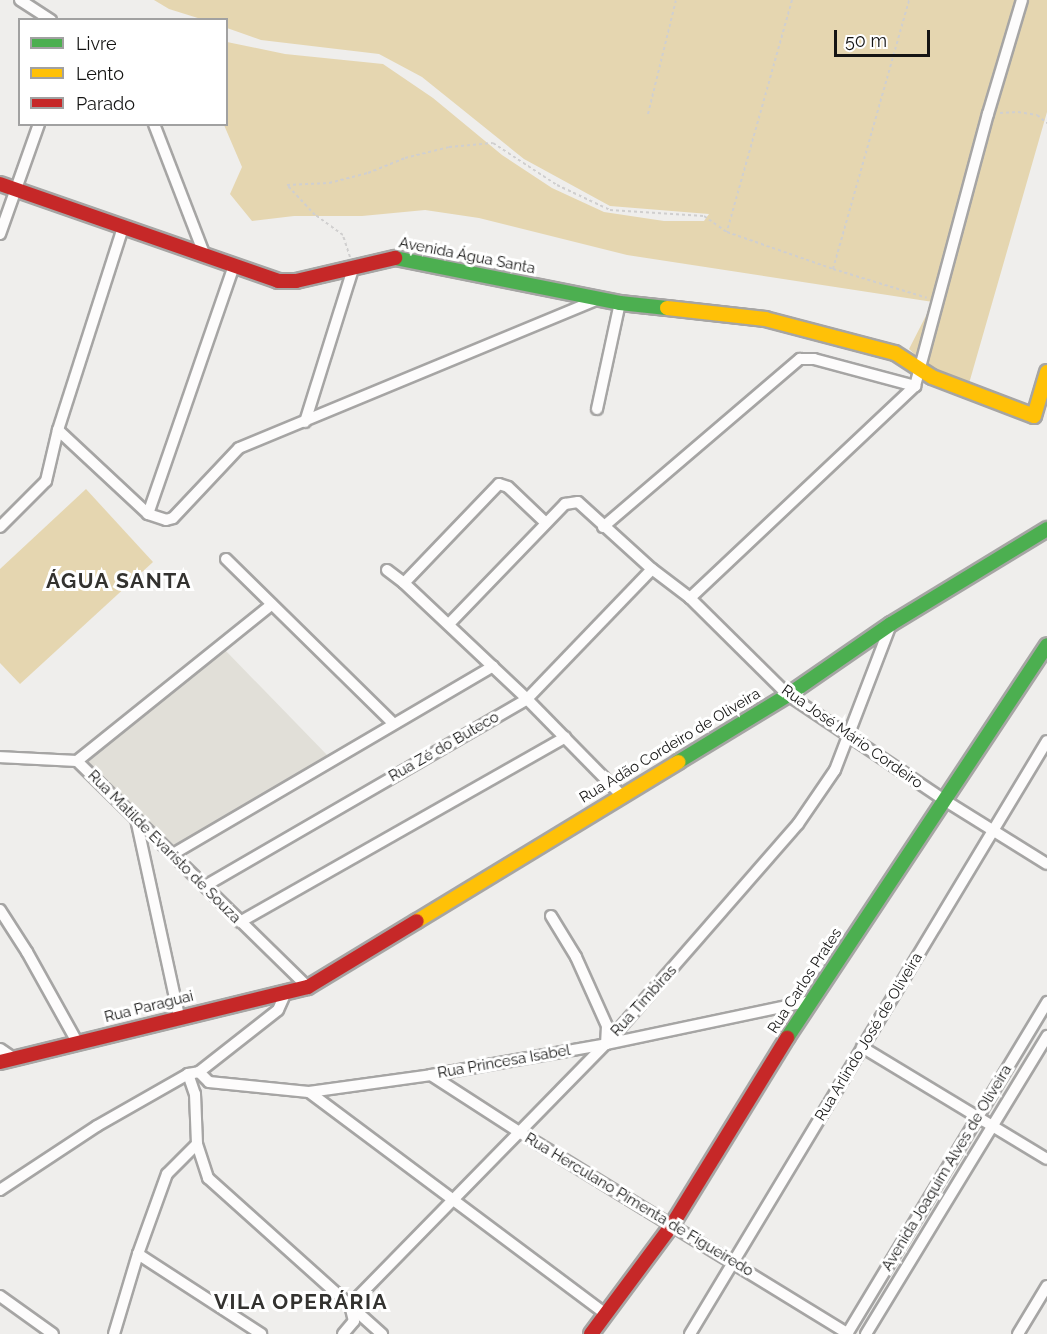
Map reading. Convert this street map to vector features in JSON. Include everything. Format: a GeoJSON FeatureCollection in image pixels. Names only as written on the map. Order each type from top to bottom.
{"type":"FeatureCollection","features":[{"type":"Feature","properties":{"kind":"street"},"geometry":{"type":"LineString","coordinates":[[21,0],[48,18]]}},
{"type":"Feature","properties":{"kind":"street"},"geometry":{"type":"LineString","coordinates":[[690,598],[915,386],[988,114],[1022,0]]}},
{"type":"Feature","properties":{"kind":"street"},"geometry":{"type":"LineString","coordinates":[[0,234],[38,126]]}},
{"type":"Feature","properties":{"kind":"street"},"geometry":{"type":"LineString","coordinates":[[155,126],[205,256]]}},
{"type":"Feature","properties":{"kind":"street","name":"Avenida Água Santa"},"geometry":{"type":"LineString","coordinates":[[0,184],[205,256],[288,282],[353,269],[383,259],[398,258],[620,303],[765,318],[895,353],[919,370],[1034,416],[1047,372]]}},
{"type":"Feature","properties":{"kind":"street"},"geometry":{"type":"LineString","coordinates":[[0,527],[46,481],[58,430],[123,228]]}},
{"type":"Feature","properties":{"kind":"street"},"geometry":{"type":"LineString","coordinates":[[148,514],[234,265]]}},
{"type":"Feature","properties":{"kind":"street"},"geometry":{"type":"LineString","coordinates":[[305,422],[353,269]]}},
{"type":"Feature","properties":{"kind":"street"},"geometry":{"type":"LineString","coordinates":[[58,430],[148,514],[166,520],[173,518],[239,448],[599,299]]}},
{"type":"Feature","properties":{"kind":"street"},"geometry":{"type":"LineString","coordinates":[[597,409],[620,303]]}},
{"type":"Feature","properties":{"kind":"street"},"geometry":{"type":"LineString","coordinates":[[603,526],[800,359],[814,359],[915,386]]}},
{"type":"Feature","properties":{"kind":"street"},"geometry":{"type":"LineString","coordinates":[[404,583],[499,484],[508,488],[546,523],[449,624]]}},
{"type":"Feature","properties":{"kind":"street","name":"Rua José Mário Cordeiro"},"geometry":{"type":"LineString","coordinates":[[546,523],[566,504],[578,502],[584,505],[603,526],[652,569],[690,598],[788,695],[944,800],[1047,864]]}},
{"type":"Feature","properties":{"kind":"street","name":"Rua Adão Cordeiro de Oliveira"},"geometry":{"type":"LineString","coordinates":[[308,987],[788,695],[891,624],[1047,530]]}},
{"type":"Feature","properties":{"kind":"street"},"geometry":{"type":"LineString","coordinates":[[226,559],[393,723]]}},
{"type":"Feature","properties":{"kind":"street","name":"Rua Zé do Buteco"},"geometry":{"type":"LineString","coordinates":[[205,886],[527,699],[652,569]]}},
{"type":"Feature","properties":{"kind":"street"},"geometry":{"type":"LineString","coordinates":[[387,570],[493,666],[621,795]]}},
{"type":"Feature","properties":{"kind":"street"},"geometry":{"type":"LineString","coordinates":[[77,761],[272,604]]}},
{"type":"Feature","properties":{"kind":"street","name":"Rua Timbiras"},"geometry":{"type":"LineString","coordinates":[[350,1305],[455,1201],[606,1044],[798,824],[835,770],[850,736],[891,624]]}},
{"type":"Feature","properties":{"kind":"street","name":"Rua Carlos Prates"},"geometry":{"type":"LineString","coordinates":[[591,1334],[672,1225],[810,1001],[1047,645]]}},
{"type":"Feature","properties":{"kind":"street"},"geometry":{"type":"LineString","coordinates":[[173,854],[493,666]]}},
{"type":"Feature","properties":{"kind":"street"},"geometry":{"type":"LineString","coordinates":[[240,922],[565,737]]}},
{"type":"Feature","properties":{"kind":"street","name":"Rua Arlindo José de Oliveira"},"geometry":{"type":"LineString","coordinates":[[690,1334],[1047,741]]}},
{"type":"Feature","properties":{"kind":"street","name":"Rua Matilde Evaristo de Souza"},"geometry":{"type":"LineString","coordinates":[[0,757],[77,761],[308,987]]}},
{"type":"Feature","properties":{"kind":"street"},"geometry":{"type":"LineString","coordinates":[[136,819],[179,1016]]}},
{"type":"Feature","properties":{"kind":"street"},"geometry":{"type":"LineString","coordinates":[[0,910],[27,952],[77,1042]]}},
{"type":"Feature","properties":{"kind":"street"},"geometry":{"type":"LineString","coordinates":[[551,916],[576,957],[607,1026],[606,1044]]}},
{"type":"Feature","properties":{"kind":"street","name":"Rua Paraguai"},"geometry":{"type":"LineString","coordinates":[[0,1062],[179,1016],[308,987]]}},
{"type":"Feature","properties":{"kind":"street"},"geometry":{"type":"LineString","coordinates":[[0,1190],[97,1126],[193,1073],[278,1010],[286,992]]}},
{"type":"Feature","properties":{"kind":"street","name":"Rua Princesa Isabel"},"geometry":{"type":"LineString","coordinates":[[193,1073],[209,1082],[309,1092],[431,1075],[606,1044],[810,1001]]}},
{"type":"Feature","properties":{"kind":"street","name":"Avenida Joaquim Alves de Oliveira"},"geometry":{"type":"LineString","coordinates":[[847,1334],[1047,1002]]}},
{"type":"Feature","properties":{"kind":"street","name":"Avenida Joaquim Alves de Oliveira"},"geometry":{"type":"LineString","coordinates":[[866,1334],[1047,1036]]}},
{"type":"Feature","properties":{"kind":"street"},"geometry":{"type":"LineString","coordinates":[[862,1047],[1047,1159]]}},
{"type":"Feature","properties":{"kind":"street"},"geometry":{"type":"LineString","coordinates":[[0,1049],[15,1059]]}},
{"type":"Feature","properties":{"kind":"street"},"geometry":{"type":"LineString","coordinates":[[193,1073],[197,1144],[208,1178],[382,1334]]}},
{"type":"Feature","properties":{"kind":"street","name":"Rua Herculano Pimenta de Figueiredo"},"geometry":{"type":"LineString","coordinates":[[431,1075],[519,1132],[847,1334]]}},
{"type":"Feature","properties":{"kind":"street"},"geometry":{"type":"LineString","coordinates":[[309,1092],[606,1314]]}},
{"type":"Feature","properties":{"kind":"street"},"geometry":{"type":"LineString","coordinates":[[114,1334],[138,1254],[167,1174],[197,1144]]}},
{"type":"Feature","properties":{"kind":"street"},"geometry":{"type":"LineString","coordinates":[[138,1254],[261,1334]]}},
{"type":"Feature","properties":{"kind":"street"},"geometry":{"type":"LineString","coordinates":[[1018,1334],[1047,1286]]}},
{"type":"Feature","properties":{"kind":"street"},"geometry":{"type":"LineString","coordinates":[[0,1296],[54,1334]]}},
{"type":"Feature","properties":{"kind":"street"},"geometry":{"type":"LineString","coordinates":[[343,1334],[354,1321],[350,1305]]}},
{"type":"Feature","properties":{"kind":"path"},"geometry":{"type":"LineString","coordinates":[[648,114],[676,0]]}},
{"type":"Feature","properties":{"kind":"path"},"geometry":{"type":"LineString","coordinates":[[727,232],[792,0]]}},
{"type":"Feature","properties":{"kind":"path"},"geometry":{"type":"LineString","coordinates":[[833,269],[909,0]]}},
{"type":"Feature","properties":{"kind":"path"},"geometry":{"type":"LineString","coordinates":[[988,114],[1018,112],[1037,115],[1047,123]]}},
{"type":"Feature","properties":{"kind":"path"},"geometry":{"type":"LineString","coordinates":[[353,269],[343,235],[315,215],[287,185],[328,183],[368,173],[405,158],[450,147],[493,143],[557,185],[610,210],[705,216],[727,232],[833,269],[939,301]]}},
{"type":"Feature","properties":{"kind":"shaded area"},"geometry":{"type":"Polygon","coordinates":[[[154,0],[1047,0],[1047,112],[968,387],[934,372],[909,349],[933,302],[627,255],[479,218],[425,210],[362,216],[294,216],[252,221],[230,194],[242,167],[224,126],[228,126],[228,42],[285,54],[383,64],[433,98],[502,155],[552,188],[604,212],[664,221],[704,221],[709,214],[610,206],[524,159],[422,77],[379,54],[261,40],[228,28],[228,18],[198,18],[169,9],[154,0]]]}},
{"type":"Feature","properties":{"kind":"shaded area"},"geometry":{"type":"Polygon","coordinates":[[[86,489],[153,562],[20,684],[0,663],[0,569],[86,489]]]}},
{"type":"Feature","properties":{"kind":"shaded area"},"geometry":{"type":"Polygon","coordinates":[[[224,649],[329,757],[173,847],[84,760],[224,649]]]}},
{"type":"Feature","properties":{"kind":"traffic: fast"},"geometry":{"type":"LineString","coordinates":[[395,258],[620,303],[667,308]]}},
{"type":"Feature","properties":{"kind":"traffic: fast"},"geometry":{"type":"LineString","coordinates":[[678,762],[788,695],[891,624],[1047,529]]}},
{"type":"Feature","properties":{"kind":"traffic: fast"},"geometry":{"type":"LineString","coordinates":[[787,1038],[1047,645]]}},
{"type":"Feature","properties":{"kind":"traffic: slow"},"geometry":{"type":"LineString","coordinates":[[667,308],[765,319],[895,353],[932,377],[1034,416],[1047,372]]}},
{"type":"Feature","properties":{"kind":"traffic: slow"},"geometry":{"type":"LineString","coordinates":[[417,921],[678,762]]}},
{"type":"Feature","properties":{"kind":"traffic: jam"},"geometry":{"type":"LineString","coordinates":[[0,184],[278,281],[296,281],[395,258]]}},
{"type":"Feature","properties":{"kind":"traffic: jam"},"geometry":{"type":"LineString","coordinates":[[0,1062],[308,987],[417,921]]}},
{"type":"Feature","properties":{"kind":"traffic: jam"},"geometry":{"type":"LineString","coordinates":[[591,1334],[672,1225],[787,1038]]}},
{"type":"Feature","properties":{"kind":"district","name":"ÁGUA SANTA"},"geometry":{"type":"Point","coordinates":[119,581]}},
{"type":"Feature","properties":{"kind":"district","name":"VILA OPERÁRIA"},"geometry":{"type":"Point","coordinates":[301,1302]}}]}
